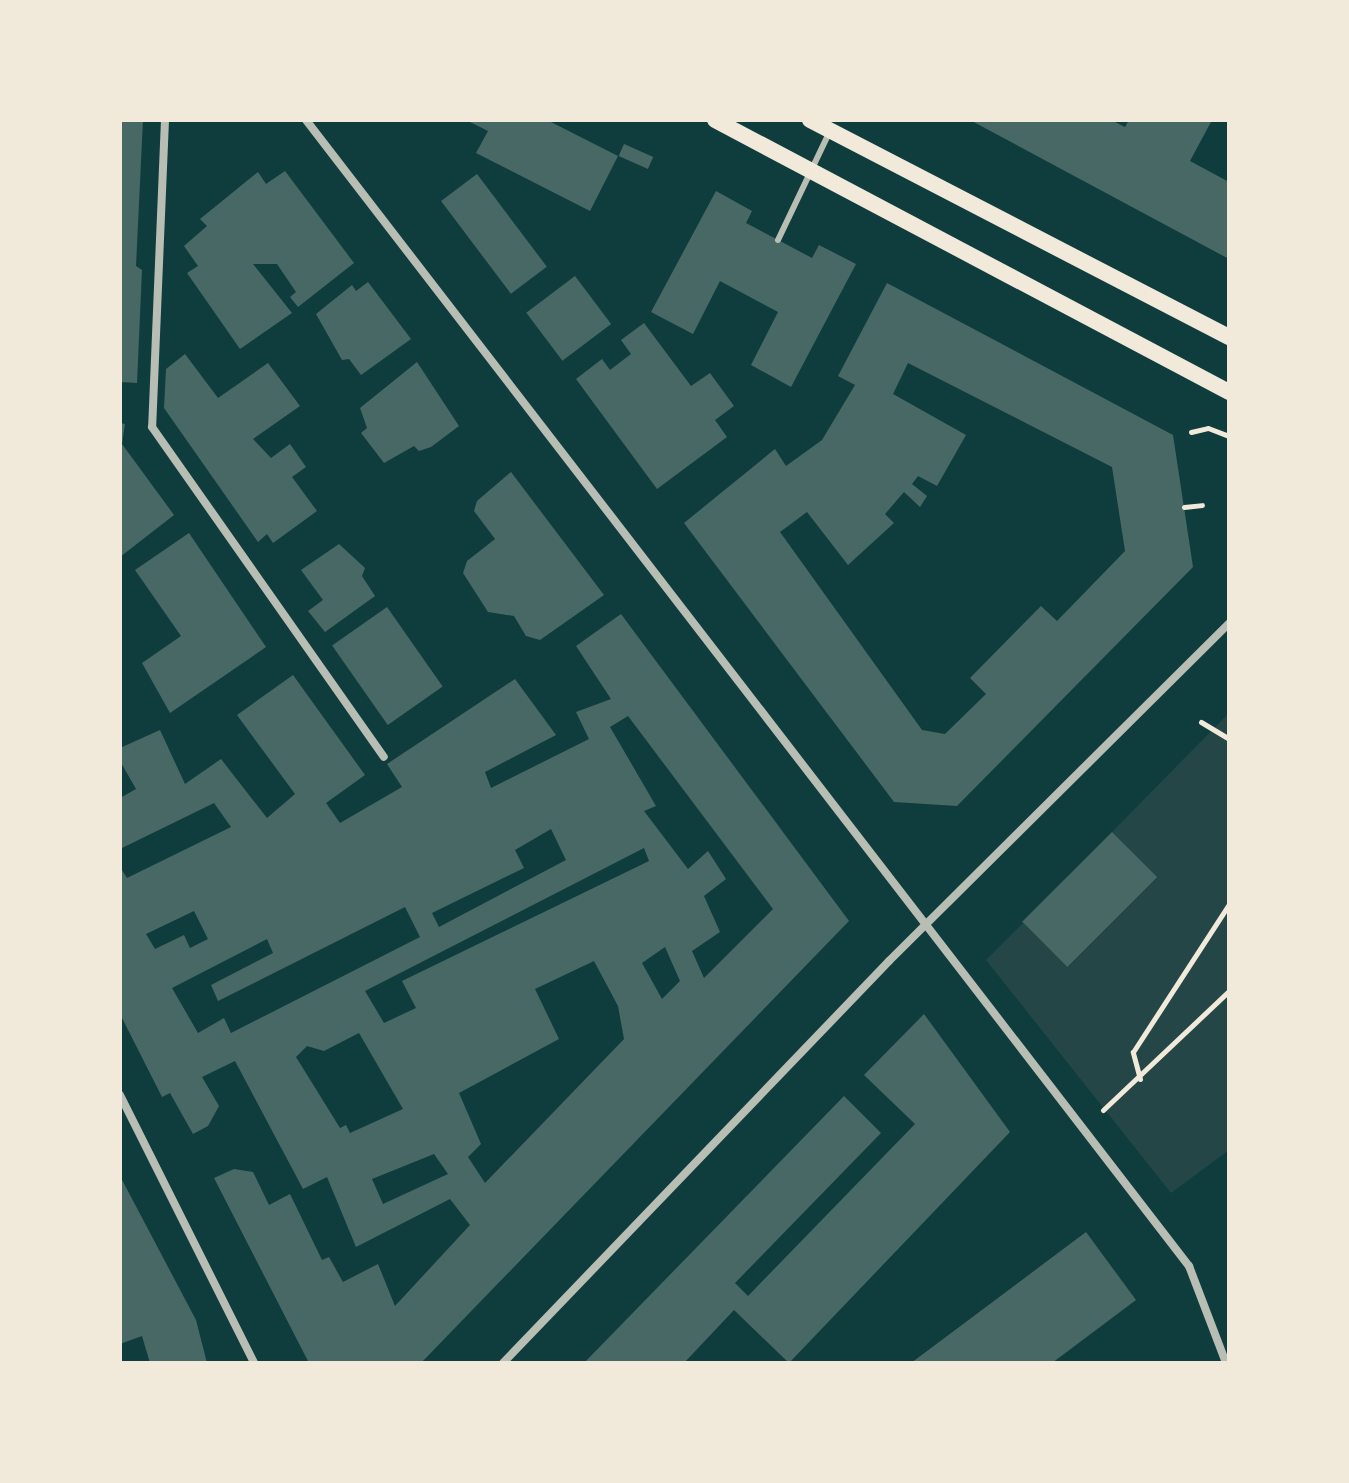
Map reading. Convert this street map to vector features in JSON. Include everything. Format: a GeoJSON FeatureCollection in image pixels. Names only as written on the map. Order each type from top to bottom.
{"type":"FeatureCollection","features":[{"type":"Feature","properties":{"kind":"main road"},"geometry":{"type":"LineString","coordinates":[[715,120],[1229,392]]}},
{"type":"Feature","properties":{"kind":"main road"},"geometry":{"type":"LineString","coordinates":[[810,120],[1229,337]]}},
{"type":"Feature","properties":{"kind":"street"},"geometry":{"type":"LineString","coordinates":[[165,120],[152,427],[384,757]]}},
{"type":"Feature","properties":{"kind":"street"},"geometry":{"type":"LineString","coordinates":[[311,122],[1189,1266],[1226,1363]]}},
{"type":"Feature","properties":{"kind":"street"},"geometry":{"type":"LineString","coordinates":[[503,1363],[926,924],[1229,623]]}},
{"type":"Feature","properties":{"kind":"street"},"geometry":{"type":"LineString","coordinates":[[120,1095],[254,1363]]}},
{"type":"Feature","properties":{"kind":"lane"},"geometry":{"type":"LineString","coordinates":[[778,240],[830,131]]}},
{"type":"Feature","properties":{"kind":"path"},"geometry":{"type":"LineString","coordinates":[[1191,432],[1208,428],[1229,436]]}},
{"type":"Feature","properties":{"kind":"path"},"geometry":{"type":"LineString","coordinates":[[1184,507],[1202,505]]}},
{"type":"Feature","properties":{"kind":"path"},"geometry":{"type":"LineString","coordinates":[[1201,722],[1229,739]]}},
{"type":"Feature","properties":{"kind":"path"},"geometry":{"type":"LineString","coordinates":[[1140,1079],[1133,1052],[1227,913],[1229,904]]}},
{"type":"Feature","properties":{"kind":"path"},"geometry":{"type":"LineString","coordinates":[[1103,1110],[1140,1079],[1229,991]]}},
{"type":"Feature","properties":{"kind":"shaded area"},"geometry":{"type":"Polygon","coordinates":[[[1229,713],[1229,1150],[1171,1193],[986,960],[1023,923],[1068,967],[1157,878],[1112,832],[1229,713]]]}},
{"type":"Feature","properties":{"kind":"building"},"geometry":{"type":"Polygon","coordinates":[[[120,120],[143,120],[136,266],[142,270],[137,383],[120,382],[120,120]]]}},
{"type":"Feature","properties":{"kind":"building"},"geometry":{"type":"Polygon","coordinates":[[[466,120],[547,120],[618,156],[590,211],[476,153],[488,131],[466,120]]]}},
{"type":"Feature","properties":{"kind":"building"},"geometry":{"type":"Polygon","coordinates":[[[970,120],[1111,120],[1125,127],[1129,120],[1212,120],[1190,161],[1229,182],[1229,259],[970,120]]]}},
{"type":"Feature","properties":{"kind":"building"},"geometry":{"type":"Polygon","coordinates":[[[624,144],[653,157],[648,169],[619,156],[624,144]]]}},
{"type":"Feature","properties":{"kind":"building"},"geometry":{"type":"Polygon","coordinates":[[[285,171],[354,263],[298,307],[290,297],[296,292],[277,264],[253,264],[292,313],[240,349],[187,273],[198,266],[184,246],[207,226],[200,219],[258,172],[266,184],[285,171]]]}},
{"type":"Feature","properties":{"kind":"building"},"geometry":{"type":"Polygon","coordinates":[[[477,174],[547,267],[511,294],[441,201],[477,174]]]}},
{"type":"Feature","properties":{"kind":"building"},"geometry":{"type":"Polygon","coordinates":[[[716,191],[752,211],[746,223],[812,258],[819,245],[856,264],[791,387],[751,365],[778,312],[720,281],[693,334],[651,312],[716,191]]]}},
{"type":"Feature","properties":{"kind":"building"},"geometry":{"type":"Polygon","coordinates":[[[575,276],[611,324],[562,361],[526,313],[575,276]]]}},
{"type":"Feature","properties":{"kind":"building"},"geometry":{"type":"Polygon","coordinates":[[[368,282],[411,339],[361,375],[349,359],[342,360],[316,314],[352,285],[356,291],[368,282]]]}},
{"type":"Feature","properties":{"kind":"building"},"geometry":{"type":"Polygon","coordinates":[[[887,283],[1173,435],[1193,567],[957,806],[894,802],[684,523],[775,449],[786,466],[822,440],[855,385],[838,376],[887,283]],[[908,363],[893,394],[966,435],[937,486],[918,476],[912,484],[927,496],[920,507],[904,492],[885,514],[894,523],[848,565],[807,512],[780,532],[922,730],[945,734],[986,694],[970,678],[1041,606],[1057,621],[1125,551],[1112,467],[908,363]]]}},
{"type":"Feature","properties":{"kind":"building"},"geometry":{"type":"Polygon","coordinates":[[[644,323],[691,386],[710,373],[734,406],[715,420],[727,437],[657,489],[576,379],[602,359],[610,370],[631,354],[621,340],[644,323]]]}},
{"type":"Feature","properties":{"kind":"building"},"geometry":{"type":"Polygon","coordinates":[[[185,354],[218,398],[268,363],[300,406],[253,439],[271,458],[290,444],[306,467],[292,477],[317,511],[273,543],[267,534],[258,542],[164,408],[166,369],[185,354]]]}},
{"type":"Feature","properties":{"kind":"building"},"geometry":{"type":"Polygon","coordinates":[[[417,362],[459,426],[431,447],[419,451],[414,446],[384,463],[361,433],[367,428],[360,408],[417,362]]]}},
{"type":"Feature","properties":{"kind":"building"},"geometry":{"type":"Polygon","coordinates":[[[120,423],[125,424],[122,444],[174,515],[120,557],[120,423]]]}},
{"type":"Feature","properties":{"kind":"building"},"geometry":{"type":"Polygon","coordinates":[[[511,472],[604,595],[540,640],[526,636],[514,616],[488,612],[463,573],[467,561],[495,539],[474,511],[477,501],[511,472]]]}},
{"type":"Feature","properties":{"kind":"building"},"geometry":{"type":"Polygon","coordinates":[[[189,533],[266,647],[170,713],[142,663],[181,636],[135,570],[189,533]]]}},
{"type":"Feature","properties":{"kind":"building"},"geometry":{"type":"Polygon","coordinates":[[[339,544],[365,568],[362,576],[375,596],[325,632],[308,611],[323,600],[301,570],[339,544]]]}},
{"type":"Feature","properties":{"kind":"building"},"geometry":{"type":"Polygon","coordinates":[[[387,607],[443,686],[388,725],[332,645],[387,607]]]}},
{"type":"Feature","properties":{"kind":"building"},"geometry":{"type":"Polygon","coordinates":[[[621,614],[849,921],[421,1363],[309,1363],[214,1178],[234,1169],[253,1172],[269,1205],[290,1194],[322,1260],[329,1257],[343,1282],[378,1264],[395,1306],[470,1225],[450,1199],[356,1247],[327,1177],[303,1189],[235,1061],[202,1077],[219,1106],[208,1126],[193,1134],[170,1093],[162,1097],[120,1014],[120,867],[127,878],[231,827],[214,803],[120,849],[120,798],[136,789],[120,761],[120,748],[160,730],[185,784],[221,759],[267,818],[295,794],[237,715],[293,675],[365,775],[326,803],[340,823],[402,787],[387,764],[515,679],[556,735],[485,772],[491,788],[589,739],[576,712],[611,699],[576,646],[621,614]],[[628,716],[610,727],[656,806],[644,811],[688,869],[708,851],[726,879],[704,896],[720,932],[692,951],[704,978],[773,909],[628,716]],[[551,829],[515,850],[524,868],[432,913],[439,927],[566,860],[551,829]],[[644,848],[365,991],[384,1023],[416,1008],[402,981],[649,861],[644,848]],[[405,907],[218,1001],[211,985],[273,953],[267,939],[172,988],[198,1033],[224,1018],[231,1033],[420,937],[405,907]],[[194,911],[146,934],[155,949],[184,935],[190,948],[208,939],[194,911]],[[665,947],[642,963],[662,999],[680,981],[665,947]],[[594,961],[535,989],[559,1039],[459,1093],[481,1144],[468,1157],[485,1183],[624,1039],[618,1006],[594,961]],[[359,1033],[324,1051],[307,1046],[296,1057],[340,1128],[346,1125],[350,1133],[403,1109],[359,1033]],[[434,1154],[372,1179],[383,1204],[448,1174],[434,1154]]]}},
{"type":"Feature","properties":{"kind":"building"},"geometry":{"type":"Polygon","coordinates":[[[1112,832],[1157,877],[1067,967],[1022,922],[1112,832]]]}},
{"type":"Feature","properties":{"kind":"building"},"geometry":{"type":"Polygon","coordinates":[[[924,1014],[1010,1132],[789,1363],[734,1310],[684,1363],[584,1363],[844,1096],[881,1133],[735,1283],[748,1296],[915,1124],[864,1075],[924,1014]]]}},
{"type":"Feature","properties":{"kind":"building"},"geometry":{"type":"Polygon","coordinates":[[[120,1176],[196,1320],[207,1363],[150,1363],[142,1336],[120,1344],[120,1176]]]}},
{"type":"Feature","properties":{"kind":"building"},"geometry":{"type":"Polygon","coordinates":[[[1086,1232],[1136,1300],[1052,1363],[911,1363],[1086,1232]]]}}]}
